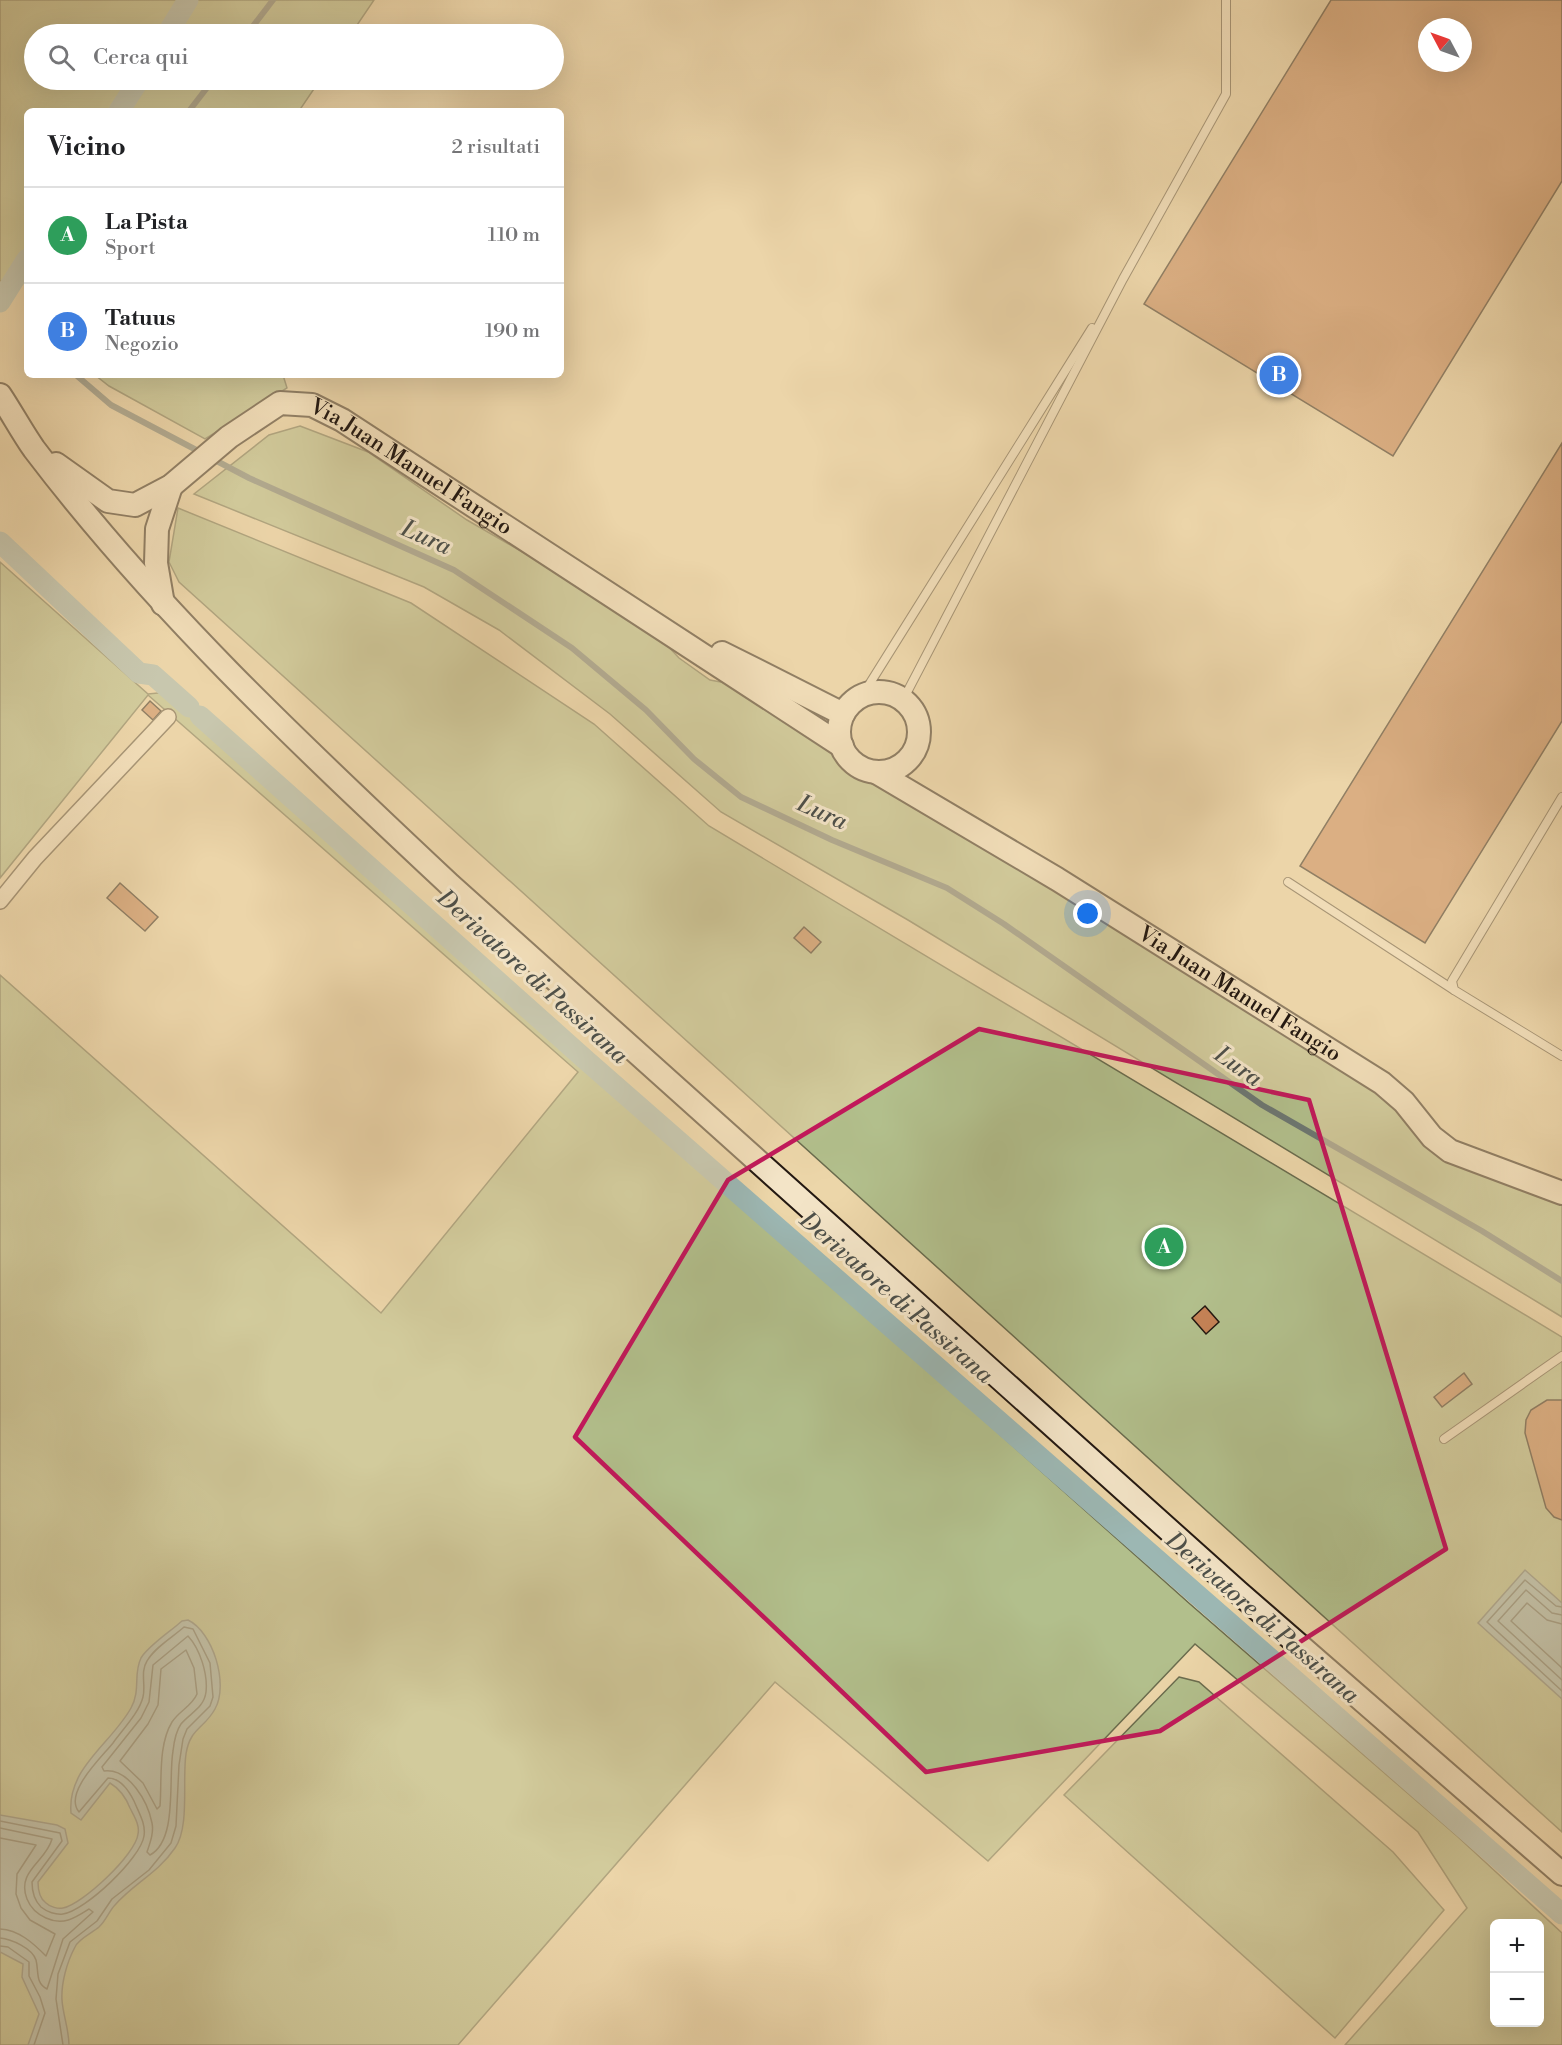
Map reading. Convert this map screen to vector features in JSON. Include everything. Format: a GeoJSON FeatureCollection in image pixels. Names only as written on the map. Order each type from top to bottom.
{"type":"FeatureCollection","features":[{"type":"Feature","properties":{"kind":"street","name":"Via Juan Manuel Fangio"},"geometry":{"type":"LineString","coordinates":[[33,447],[108,501],[135,505],[171,486],[229,437],[280,403],[312,405],[342,420],[842,746],[855,764],[876,772],[912,792],[1057,879],[1382,1083],[1404,1102],[1432,1137],[1450,1151],[1562,1193]]}},
{"type":"Feature","properties":{"kind":"street"},"geometry":{"type":"LineString","coordinates":[[5,404],[33,447],[163,604],[348,790],[450,885],[1238,1592],[1562,1874]]}},
{"type":"Feature","properties":{"kind":"street"},"geometry":{"type":"LineString","coordinates":[[163,604],[156,563],[157,529],[171,486]]}},
{"type":"Feature","properties":{"kind":"street","name":"Via Juan Manuel Fangio"},"geometry":{"type":"LineString","coordinates":[[624,604],[843,714]]}},
{"type":"Feature","properties":{"kind":"street"},"geometry":{"type":"LineString","coordinates":[[842,746],[840,724],[843,714],[862,696],[883,692],[903,700],[912,708],[919,730],[913,753],[897,768],[876,772]]}},
{"type":"Feature","properties":{"kind":"street"},"geometry":{"type":"LineString","coordinates":[[0,901],[35,858],[168,717]]}},
{"type":"Feature","properties":{"kind":"street"},"geometry":{"type":"LineString","coordinates":[[905,762],[912,792]]}},
{"type":"Feature","properties":{"kind":"lane"},"geometry":{"type":"LineString","coordinates":[[903,700],[1123,279],[1226,94],[1226,0]]}},
{"type":"Feature","properties":{"kind":"lane"},"geometry":{"type":"LineString","coordinates":[[862,696],[1123,279]]}},
{"type":"Feature","properties":{"kind":"lane"},"geometry":{"type":"LineString","coordinates":[[1454,990],[1452,981],[1562,797]]}},
{"type":"Feature","properties":{"kind":"lane"},"geometry":{"type":"LineString","coordinates":[[1288,882],[1454,990],[1562,1056]]}},
{"type":"Feature","properties":{"kind":"lane"},"geometry":{"type":"LineString","coordinates":[[1444,1439],[1562,1356]]}},
{"type":"Feature","properties":{"kind":"highlighted area"},"geometry":{"type":"Polygon","coordinates":[[[979,1029],[1309,1100],[1446,1549],[1160,1731],[926,1772],[575,1437],[728,1180],[979,1029]]]}},
{"type":"Feature","properties":{"kind":"green space"},"geometry":{"type":"Polygon","coordinates":[[[0,0],[374,0],[358,24],[24,24],[24,90],[313,90],[301,108],[24,108],[24,280],[0,281],[0,0]]]}},
{"type":"Feature","properties":{"kind":"green space"},"geometry":{"type":"Polygon","coordinates":[[[99,378],[284,378],[287,388],[205,439],[109,386],[99,378]]]}},
{"type":"Feature","properties":{"kind":"green space"},"geometry":{"type":"Polygon","coordinates":[[[300,426],[368,452],[467,520],[647,624],[679,658],[710,680],[726,683],[1377,1090],[1399,1108],[1562,1203],[1562,1317],[908,920],[721,812],[610,714],[499,630],[424,587],[194,494],[269,435],[300,426]]]}},
{"type":"Feature","properties":{"kind":"green space"},"geometry":{"type":"Polygon","coordinates":[[[178,508],[411,603],[594,724],[709,826],[1562,1337],[1562,1832],[179,582],[169,562],[178,508]]]}},
{"type":"Feature","properties":{"kind":"green space"},"geometry":{"type":"Polygon","coordinates":[[[0,562],[148,694],[168,692],[1190,1604],[1457,1836],[1562,1933],[1562,2045],[1345,2045],[1467,1908],[1418,1832],[1195,1644],[988,1861],[775,1682],[458,2045],[0,2045],[0,975],[381,1313],[578,1072],[148,695],[0,878],[0,562]]]}},
{"type":"Feature","properties":{"kind":"green space"},"geometry":{"type":"Polygon","coordinates":[[[1179,1677],[1199,1682],[1393,1852],[1444,1910],[1335,2038],[1064,1795],[1179,1677]]]}},
{"type":"Feature","properties":{"kind":"water"},"geometry":{"type":"Polygon","coordinates":[[[1525,1570],[1562,1603],[1562,1699],[1478,1623],[1525,1570]]]}},
{"type":"Feature","properties":{"kind":"water"},"geometry":{"type":"Polygon","coordinates":[[[188,1620],[205,1635],[211,1647],[219,1673],[220,1686],[215,1709],[194,1734],[188,1745],[185,1765],[184,1816],[180,1839],[168,1857],[122,1898],[101,1925],[75,1947],[69,1959],[62,1987],[69,2045],[28,2045],[39,2014],[22,1977],[23,1964],[0,1952],[0,1815],[57,1825],[65,1829],[68,1843],[38,1882],[40,1896],[50,1906],[61,1908],[83,1898],[119,1865],[135,1843],[138,1834],[135,1817],[125,1797],[110,1783],[81,1820],[71,1813],[72,1797],[83,1769],[131,1708],[136,1695],[137,1670],[141,1658],[182,1621],[188,1620]]]}},
{"type":"Feature","properties":{"kind":"building"},"geometry":{"type":"Polygon","coordinates":[[[1331,0],[1562,0],[1562,181],[1393,456],[1144,304],[1331,0]]]}},
{"type":"Feature","properties":{"kind":"building"},"geometry":{"type":"Polygon","coordinates":[[[1562,443],[1562,721],[1425,943],[1300,866],[1562,443]]]}},
{"type":"Feature","properties":{"kind":"building"},"geometry":{"type":"Polygon","coordinates":[[[150,701],[161,711],[153,720],[142,710],[150,701]]]}},
{"type":"Feature","properties":{"kind":"building"},"geometry":{"type":"Polygon","coordinates":[[[120,883],[158,917],[145,931],[107,898],[120,883]]]}},
{"type":"Feature","properties":{"kind":"building"},"geometry":{"type":"Polygon","coordinates":[[[804,927],[821,942],[811,953],[794,938],[804,927]]]}},
{"type":"Feature","properties":{"kind":"building"},"geometry":{"type":"Polygon","coordinates":[[[1205,1306],[1219,1322],[1206,1334],[1192,1318],[1205,1306]]]}},
{"type":"Feature","properties":{"kind":"building"},"geometry":{"type":"Polygon","coordinates":[[[1464,1373],[1472,1384],[1442,1407],[1434,1397],[1464,1373]]]}},
{"type":"Feature","properties":{"kind":"building"},"geometry":{"type":"Polygon","coordinates":[[[1547,1400],[1562,1400],[1562,1520],[1554,1517],[1546,1508],[1525,1433],[1526,1420],[1531,1410],[1547,1400]]]}},
{"type":"Feature","properties":{"kind":"waterway","name":"Derivatore di Passirana"},"geometry":{"type":"LineString","coordinates":[[173,24],[188,0]]}},
{"type":"Feature","properties":{"kind":"waterway","name":"Lura"},"geometry":{"type":"LineString","coordinates":[[255,24],[273,0]]}},
{"type":"Feature","properties":{"kind":"waterway","name":"Derivatore di Passirana"},"geometry":{"type":"LineString","coordinates":[[121,108],[133,90]]}},
{"type":"Feature","properties":{"kind":"waterway","name":"Lura"},"geometry":{"type":"LineString","coordinates":[[191,108],[205,90]]}},
{"type":"Feature","properties":{"kind":"waterway","name":"Derivatore di Passirana"},"geometry":{"type":"LineString","coordinates":[[0,302],[24,264]]}},
{"type":"Feature","properties":{"kind":"waterway","name":"Lura"},"geometry":{"type":"LineString","coordinates":[[80,378],[111,405],[202,453]]}},
{"type":"Feature","properties":{"kind":"waterway","name":"Lura"},"geometry":{"type":"LineString","coordinates":[[211,458],[249,478],[454,570],[572,648],[646,710],[694,759],[741,797],[832,840],[947,888],[1004,924],[1262,1105],[1482,1231],[1562,1281]]}},
{"type":"Feature","properties":{"kind":"waterway","name":"Derivatore di Passirana"},"geometry":{"type":"LineString","coordinates":[[0,542],[139,673],[153,675],[189,707]]}},
{"type":"Feature","properties":{"kind":"waterway","name":"Derivatore di Passirana"},"geometry":{"type":"LineString","coordinates":[[200,716],[587,1061],[1562,1914]]}},
{"type":"Feature","properties":{"kind":"place","name":"Tatuus"},"geometry":{"type":"Point","coordinates":[1279,375]}},
{"type":"Feature","properties":{"kind":"place","name":"La Pista"},"geometry":{"type":"Point","coordinates":[1164,1247]}}]}
